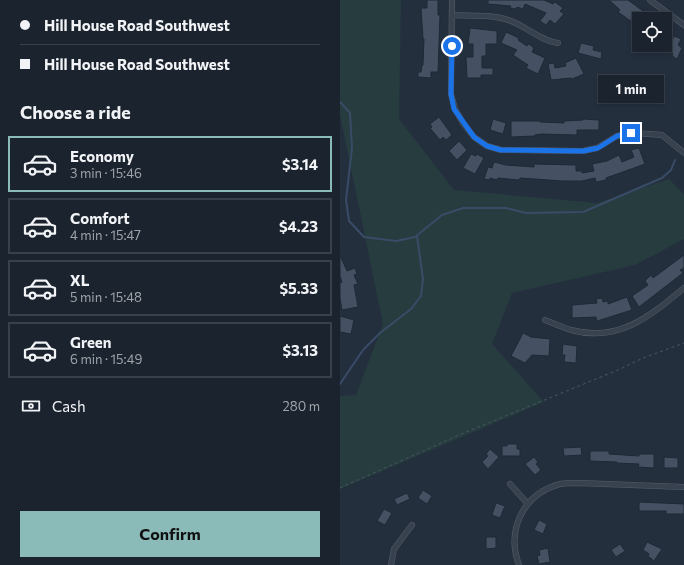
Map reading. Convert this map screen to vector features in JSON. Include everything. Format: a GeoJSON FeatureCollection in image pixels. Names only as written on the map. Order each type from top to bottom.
{"type":"FeatureCollection","features":[{"type":"Feature","properties":{"kind":"street"},"geometry":{"type":"LineString","coordinates":[[452,0],[451,94],[454,109],[474,137],[487,146],[501,150],[583,151],[598,148],[617,136],[631,133],[662,135],[684,153]]}},
{"type":"Feature","properties":{"kind":"street"},"geometry":{"type":"LineString","coordinates":[[650,0],[684,25]]}},
{"type":"Feature","properties":{"kind":"street"},"geometry":{"type":"LineString","coordinates":[[452,15],[496,17],[509,20],[522,25],[540,37],[551,42],[558,43]]}},
{"type":"Feature","properties":{"kind":"street"},"geometry":{"type":"LineString","coordinates":[[545,320],[571,330],[586,332],[601,332],[622,329],[646,318],[684,288]]}},
{"type":"Feature","properties":{"kind":"street"},"geometry":{"type":"LineString","coordinates":[[519,565],[514,547],[516,525],[522,512],[528,504],[543,492],[562,484],[579,483],[684,487]]}},
{"type":"Feature","properties":{"kind":"street"},"geometry":{"type":"LineString","coordinates":[[510,484],[528,504]]}},
{"type":"Feature","properties":{"kind":"street"},"geometry":{"type":"LineString","coordinates":[[391,565],[394,549],[412,525]]}},
{"type":"Feature","properties":{"kind":"path"},"geometry":{"type":"LineString","coordinates":[[340,488],[453,437],[618,370],[643,358],[684,343]]}},
{"type":"Feature","properties":{"kind":"green space"},"geometry":{"type":"Polygon","coordinates":[[[340,0],[401,0],[399,119],[454,190],[597,203],[669,179],[684,194],[684,239],[635,265],[512,293],[492,344],[544,402],[340,489],[340,396],[356,395],[383,324],[340,115],[340,0]]]}},
{"type":"Feature","properties":{"kind":"building"},"geometry":{"type":"Polygon","coordinates":[[[427,0],[438,0],[438,15],[440,15],[438,72],[431,72],[431,78],[418,77],[418,72],[421,72],[423,65],[424,39],[421,8],[427,8],[427,0]]]}},
{"type":"Feature","properties":{"kind":"building"},"geometry":{"type":"Polygon","coordinates":[[[488,0],[544,0],[553,4],[555,2],[563,8],[560,11],[564,14],[555,24],[550,20],[546,25],[540,21],[546,13],[525,4],[523,9],[517,7],[516,9],[510,8],[511,6],[488,4],[488,0]]]}},
{"type":"Feature","properties":{"kind":"building"},"geometry":{"type":"Polygon","coordinates":[[[609,0],[628,0],[644,12],[632,12],[632,22],[618,12],[620,10],[609,0]]]}},
{"type":"Feature","properties":{"kind":"building"},"geometry":{"type":"Polygon","coordinates":[[[470,28],[497,31],[497,44],[486,44],[486,56],[482,56],[482,68],[493,68],[493,75],[481,75],[481,78],[467,78],[466,57],[473,57],[473,44],[468,44],[470,28]]]}},
{"type":"Feature","properties":{"kind":"building"},"geometry":{"type":"Polygon","coordinates":[[[506,32],[519,38],[518,40],[527,46],[529,44],[534,48],[532,52],[545,58],[538,74],[526,68],[528,65],[513,55],[517,50],[501,43],[506,32]]]}},
{"type":"Feature","properties":{"kind":"building"},"geometry":{"type":"Polygon","coordinates":[[[674,36],[681,39],[678,45],[682,48],[677,59],[669,52],[672,52],[672,40],[674,36]]]}},
{"type":"Feature","properties":{"kind":"building"},"geometry":{"type":"Polygon","coordinates":[[[581,43],[594,46],[593,50],[602,52],[601,59],[578,53],[581,43]]]}},
{"type":"Feature","properties":{"kind":"building"},"geometry":{"type":"Polygon","coordinates":[[[576,58],[584,74],[572,79],[551,80],[548,64],[554,63],[555,68],[566,66],[565,63],[576,58]]]}},
{"type":"Feature","properties":{"kind":"building"},"geometry":{"type":"Polygon","coordinates":[[[439,117],[452,135],[446,140],[443,137],[440,140],[430,128],[432,127],[430,124],[439,117]]]}},
{"type":"Feature","properties":{"kind":"building"},"geometry":{"type":"Polygon","coordinates":[[[493,119],[506,123],[503,134],[490,130],[493,119]]]}},
{"type":"Feature","properties":{"kind":"building"},"geometry":{"type":"Polygon","coordinates":[[[583,119],[599,120],[599,130],[577,130],[577,135],[541,134],[535,136],[511,137],[511,121],[564,123],[564,121],[583,119]]]}},
{"type":"Feature","properties":{"kind":"building"},"geometry":{"type":"Polygon","coordinates":[[[459,141],[467,150],[457,160],[449,151],[459,141]]]}},
{"type":"Feature","properties":{"kind":"building"},"geometry":{"type":"Polygon","coordinates":[[[639,148],[645,164],[606,178],[606,180],[596,182],[595,178],[582,181],[520,178],[519,180],[498,178],[497,180],[490,178],[490,180],[484,179],[488,167],[492,168],[494,162],[506,165],[534,167],[534,164],[576,165],[576,171],[582,171],[582,173],[594,171],[592,164],[607,161],[619,155],[622,162],[634,157],[631,150],[639,148]]]}},
{"type":"Feature","properties":{"kind":"building"},"geometry":{"type":"Polygon","coordinates":[[[471,154],[476,156],[477,154],[484,158],[475,174],[463,168],[471,154]]]}},
{"type":"Feature","properties":{"kind":"building"},"geometry":{"type":"Polygon","coordinates":[[[340,255],[347,271],[355,268],[357,274],[354,275],[358,284],[354,285],[358,307],[342,310],[340,298],[340,283],[342,282],[340,276],[340,255]]]}},
{"type":"Feature","properties":{"kind":"building"},"geometry":{"type":"Polygon","coordinates":[[[684,255],[684,268],[680,270],[683,273],[639,307],[632,296],[648,285],[645,281],[651,275],[653,278],[684,255]]]}},
{"type":"Feature","properties":{"kind":"building"},"geometry":{"type":"Polygon","coordinates":[[[627,297],[632,310],[597,321],[596,317],[572,318],[572,305],[597,303],[596,299],[602,298],[603,302],[608,301],[608,304],[627,297]]]}},
{"type":"Feature","properties":{"kind":"building"},"geometry":{"type":"Polygon","coordinates":[[[340,316],[354,320],[351,334],[340,332],[340,316]]]}},
{"type":"Feature","properties":{"kind":"building"},"geometry":{"type":"Polygon","coordinates":[[[523,333],[531,337],[550,339],[549,356],[532,355],[525,363],[511,356],[523,333]]]}},
{"type":"Feature","properties":{"kind":"building"},"geometry":{"type":"Polygon","coordinates":[[[563,344],[577,346],[576,363],[564,362],[565,355],[562,355],[563,344]]]}},
{"type":"Feature","properties":{"kind":"building"},"geometry":{"type":"Polygon","coordinates":[[[507,444],[517,444],[517,449],[520,449],[520,456],[502,456],[502,446],[507,446],[507,444]]]}},
{"type":"Feature","properties":{"kind":"building"},"geometry":{"type":"Polygon","coordinates":[[[581,447],[582,455],[564,456],[563,448],[581,447]]]}},
{"type":"Feature","properties":{"kind":"building"},"geometry":{"type":"Polygon","coordinates":[[[490,449],[499,457],[488,469],[482,462],[488,456],[486,454],[490,449]]]}},
{"type":"Feature","properties":{"kind":"building"},"geometry":{"type":"Polygon","coordinates":[[[590,451],[609,451],[609,454],[639,456],[639,454],[654,454],[654,468],[638,467],[639,464],[590,461],[590,451]]]}},
{"type":"Feature","properties":{"kind":"building"},"geometry":{"type":"Polygon","coordinates":[[[534,457],[538,462],[536,464],[541,470],[535,475],[525,464],[534,457]]]}},
{"type":"Feature","properties":{"kind":"building"},"geometry":{"type":"Polygon","coordinates":[[[664,457],[678,458],[678,468],[664,468],[664,457]]]}},
{"type":"Feature","properties":{"kind":"building"},"geometry":{"type":"Polygon","coordinates":[[[423,490],[432,496],[427,504],[418,498],[423,490]]]}},
{"type":"Feature","properties":{"kind":"building"},"geometry":{"type":"Polygon","coordinates":[[[407,493],[410,499],[397,505],[394,499],[407,493]]]}},
{"type":"Feature","properties":{"kind":"building"},"geometry":{"type":"Polygon","coordinates":[[[639,502],[684,504],[684,514],[666,514],[666,511],[639,511],[639,502]]]}},
{"type":"Feature","properties":{"kind":"building"},"geometry":{"type":"Polygon","coordinates":[[[496,503],[505,506],[500,518],[492,515],[496,503]]]}},
{"type":"Feature","properties":{"kind":"building"},"geometry":{"type":"Polygon","coordinates":[[[384,509],[392,513],[385,525],[377,521],[384,509]]]}},
{"type":"Feature","properties":{"kind":"building"},"geometry":{"type":"Polygon","coordinates":[[[539,520],[547,524],[543,534],[534,530],[539,520]]]}},
{"type":"Feature","properties":{"kind":"building"},"geometry":{"type":"Polygon","coordinates":[[[486,537],[496,537],[496,548],[486,549],[486,537]]]}},
{"type":"Feature","properties":{"kind":"building"},"geometry":{"type":"Polygon","coordinates":[[[647,542],[662,549],[654,561],[648,556],[649,554],[643,550],[647,542]]]}},
{"type":"Feature","properties":{"kind":"building"},"geometry":{"type":"Polygon","coordinates":[[[620,544],[625,551],[616,557],[611,550],[620,544]]]}},
{"type":"Feature","properties":{"kind":"building"},"geometry":{"type":"Polygon","coordinates":[[[548,548],[550,562],[539,564],[537,556],[540,555],[539,550],[548,548]]]}},
{"type":"Feature","properties":{"kind":"waterway"},"geometry":{"type":"LineString","coordinates":[[340,102],[350,113],[352,148],[346,200],[349,221],[364,237],[396,241],[415,237],[442,215],[463,208],[506,208],[526,213],[583,212],[662,178],[671,170],[675,160]]}},
{"type":"Feature","properties":{"kind":"waterway"},"geometry":{"type":"LineString","coordinates":[[340,384],[363,350],[380,333],[411,309],[421,296],[423,279],[417,236]]}},
{"type":"Feature","properties":{"kind":"route"},"geometry":{"type":"LineString","coordinates":[[452,46],[451,94],[454,109],[474,137],[487,146],[501,150],[583,151],[598,148],[617,136],[631,133]]}}]}
